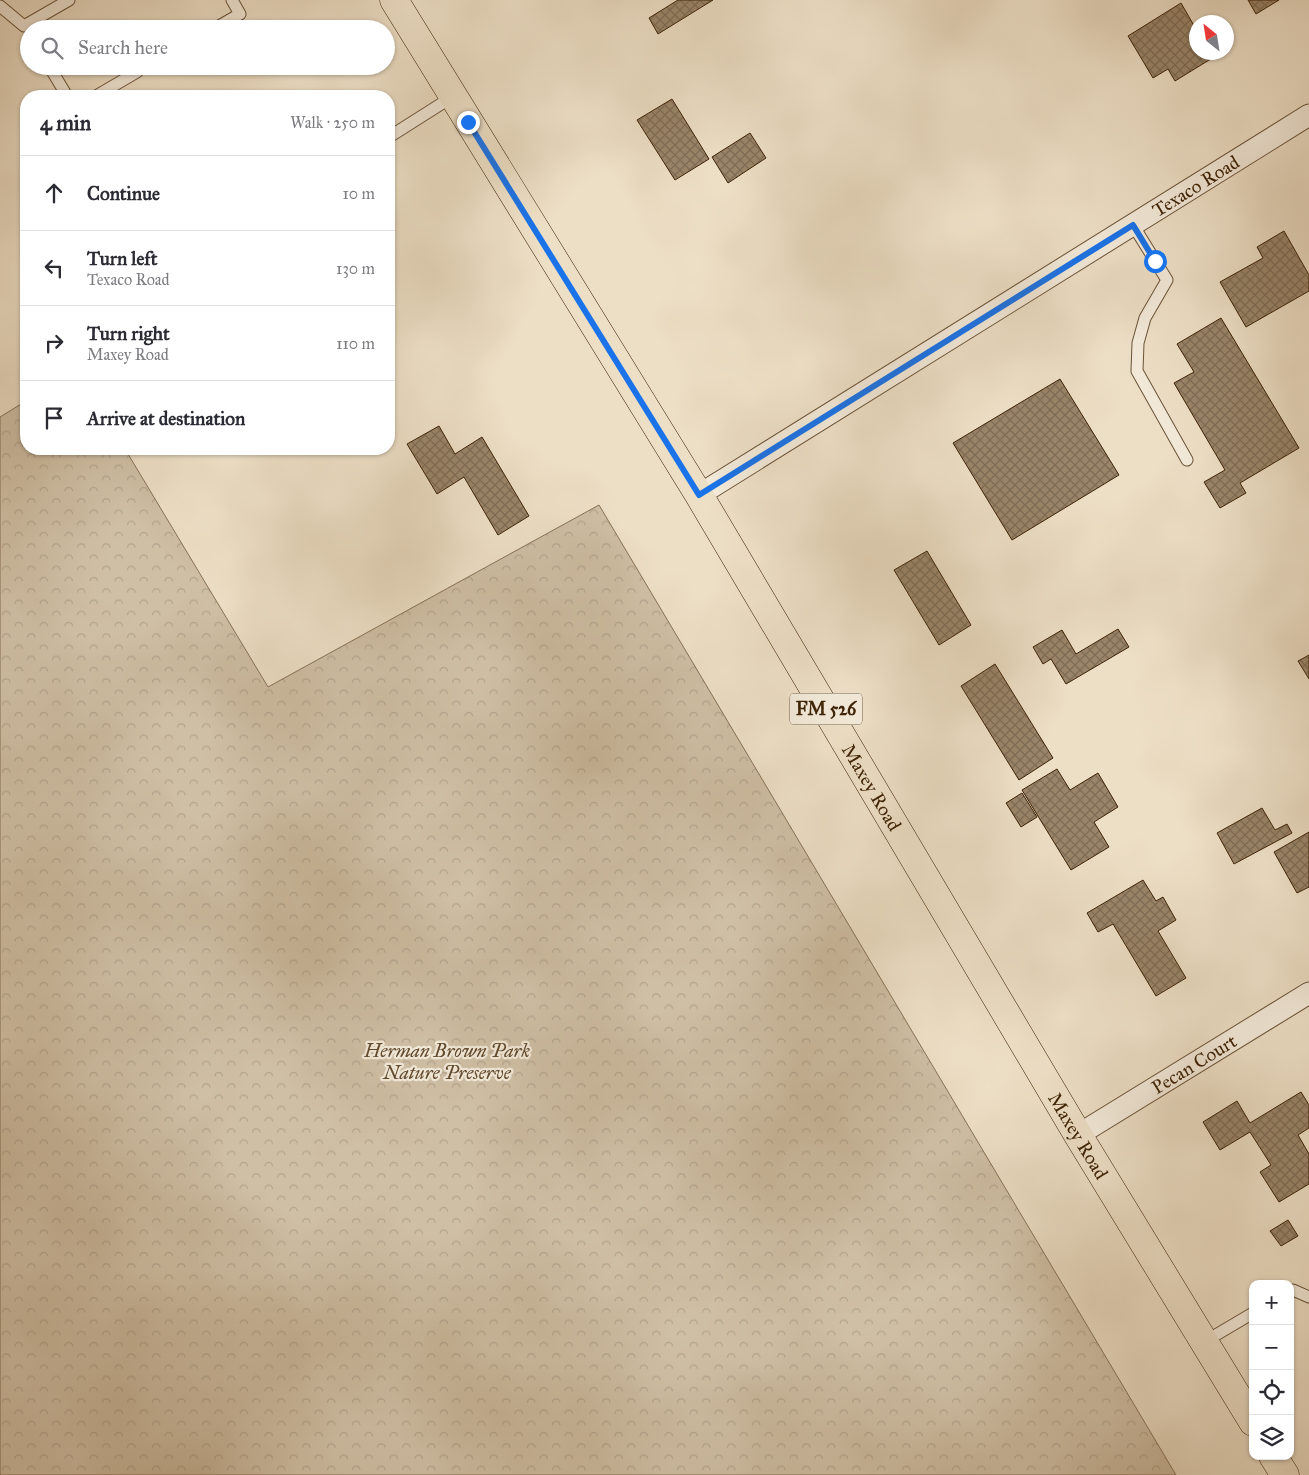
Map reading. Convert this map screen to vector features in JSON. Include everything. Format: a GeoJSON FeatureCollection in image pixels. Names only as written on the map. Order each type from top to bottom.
{"type":"FeatureCollection","features":[{"type":"Feature","properties":{"kind":"main road","name":"Maxey Road"},"geometry":{"type":"LineString","coordinates":[[394,0],[452,97],[699,495],[1078,1134],[1249,1415]]}},
{"type":"Feature","properties":{"kind":"main road"},"geometry":{"type":"LineString","coordinates":[[1276,1460],[1285,1475]]}},
{"type":"Feature","properties":{"kind":"street","name":"Texaco Road"},"geometry":{"type":"LineString","coordinates":[[699,495],[1309,115]]}},
{"type":"Feature","properties":{"kind":"street","name":"Pecan Court"},"geometry":{"type":"LineString","coordinates":[[1078,1134],[1309,993]]}},
{"type":"Feature","properties":{"kind":"lane"},"geometry":{"type":"LineString","coordinates":[[41,20],[70,0]]}},
{"type":"Feature","properties":{"kind":"lane"},"geometry":{"type":"LineString","coordinates":[[230,20],[240,14],[232,0]]}},
{"type":"Feature","properties":{"kind":"lane"},"geometry":{"type":"LineString","coordinates":[[0,6],[20,24]]}},
{"type":"Feature","properties":{"kind":"lane"},"geometry":{"type":"LineString","coordinates":[[54,75],[63,90]]}},
{"type":"Feature","properties":{"kind":"lane"},"geometry":{"type":"LineString","coordinates":[[106,90],[132,75]]}},
{"type":"Feature","properties":{"kind":"lane"},"geometry":{"type":"LineString","coordinates":[[395,133],[452,97]]}},
{"type":"Feature","properties":{"kind":"lane"},"geometry":{"type":"LineString","coordinates":[[1133,225],[1167,280],[1146,318],[1138,344],[1137,371],[1187,460]]}},
{"type":"Feature","properties":{"kind":"lane"},"geometry":{"type":"LineString","coordinates":[[1294,1290],[1309,1297]]}},
{"type":"Feature","properties":{"kind":"lane"},"geometry":{"type":"LineString","coordinates":[[1204,1342],[1249,1315]]}},
{"type":"Feature","properties":{"kind":"green space","name":"Herman Brown Park Nature Preserve"},"geometry":{"type":"Polygon","coordinates":[[[20,405],[20,455],[129,455],[268,687],[599,505],[1176,1475],[0,1475],[0,417],[20,405]]]}},
{"type":"Feature","properties":{"kind":"building"},"geometry":{"type":"Polygon","coordinates":[[[678,0],[713,0],[658,34],[649,18],[678,0]]]}},
{"type":"Feature","properties":{"kind":"building"},"geometry":{"type":"Polygon","coordinates":[[[1248,0],[1279,0],[1256,14],[1248,0]]]}},
{"type":"Feature","properties":{"kind":"building"},"geometry":{"type":"Polygon","coordinates":[[[1181,3],[1189,17],[1189,60],[1209,60],[1175,81],[1168,69],[1153,78],[1128,36],[1181,3]]]}},
{"type":"Feature","properties":{"kind":"building"},"geometry":{"type":"Polygon","coordinates":[[[672,99],[709,159],[675,180],[637,120],[672,99]]]}},
{"type":"Feature","properties":{"kind":"building"},"geometry":{"type":"Polygon","coordinates":[[[750,133],[766,158],[728,183],[712,157],[750,133]]]}},
{"type":"Feature","properties":{"kind":"building"},"geometry":{"type":"Polygon","coordinates":[[[1284,231],[1309,275],[1309,291],[1246,327],[1220,282],[1263,258],[1257,247],[1284,231]]]}},
{"type":"Feature","properties":{"kind":"building"},"geometry":{"type":"Polygon","coordinates":[[[1221,318],[1299,448],[1240,483],[1246,493],[1220,508],[1204,482],[1225,470],[1174,383],[1194,372],[1177,344],[1221,318]]]}},
{"type":"Feature","properties":{"kind":"building"},"geometry":{"type":"Polygon","coordinates":[[[1060,379],[1119,475],[1012,540],[953,443],[1060,379]]]}},
{"type":"Feature","properties":{"kind":"building"},"geometry":{"type":"Polygon","coordinates":[[[439,426],[455,454],[482,437],[529,516],[498,535],[464,477],[437,494],[407,444],[439,426]]]}},
{"type":"Feature","properties":{"kind":"building"},"geometry":{"type":"Polygon","coordinates":[[[927,551],[971,625],[939,645],[894,570],[927,551]]]}},
{"type":"Feature","properties":{"kind":"building"},"geometry":{"type":"Polygon","coordinates":[[[1118,629],[1129,647],[1066,684],[1051,659],[1043,664],[1033,647],[1062,630],[1076,654],[1118,629]]]}},
{"type":"Feature","properties":{"kind":"building"},"geometry":{"type":"Polygon","coordinates":[[[1309,655],[1309,679],[1298,661],[1309,655]]]}},
{"type":"Feature","properties":{"kind":"building"},"geometry":{"type":"Polygon","coordinates":[[[995,664],[1053,758],[1019,780],[961,686],[995,664]]]}},
{"type":"Feature","properties":{"kind":"building"},"geometry":{"type":"Polygon","coordinates":[[[1057,769],[1070,790],[1098,773],[1118,807],[1094,822],[1109,847],[1071,870],[1022,790],[1057,769]]]}},
{"type":"Feature","properties":{"kind":"building"},"geometry":{"type":"Polygon","coordinates":[[[1022,793],[1037,817],[1021,827],[1006,803],[1022,793]]]}},
{"type":"Feature","properties":{"kind":"building"},"geometry":{"type":"Polygon","coordinates":[[[1262,808],[1275,830],[1287,824],[1292,833],[1234,864],[1217,833],[1262,808]]]}},
{"type":"Feature","properties":{"kind":"building"},"geometry":{"type":"Polygon","coordinates":[[[1309,832],[1309,887],[1297,893],[1274,852],[1309,832]]]}},
{"type":"Feature","properties":{"kind":"building"},"geometry":{"type":"Polygon","coordinates":[[[1143,880],[1156,901],[1163,897],[1176,920],[1158,931],[1186,978],[1156,996],[1113,924],[1098,932],[1087,913],[1143,880]]]}},
{"type":"Feature","properties":{"kind":"building"},"geometry":{"type":"Polygon","coordinates":[[[1301,1092],[1309,1105],[1309,1128],[1298,1135],[1309,1154],[1309,1184],[1279,1202],[1260,1172],[1271,1165],[1250,1132],[1220,1150],[1203,1122],[1237,1101],[1250,1123],[1301,1092]]]}},
{"type":"Feature","properties":{"kind":"building"},"geometry":{"type":"Polygon","coordinates":[[[1288,1220],[1298,1236],[1281,1246],[1270,1231],[1288,1220]]]}},
{"type":"Feature","properties":{"kind":"route"},"geometry":{"type":"LineString","coordinates":[[468,122],[699,495],[1133,225],[1155,261]]}}]}
